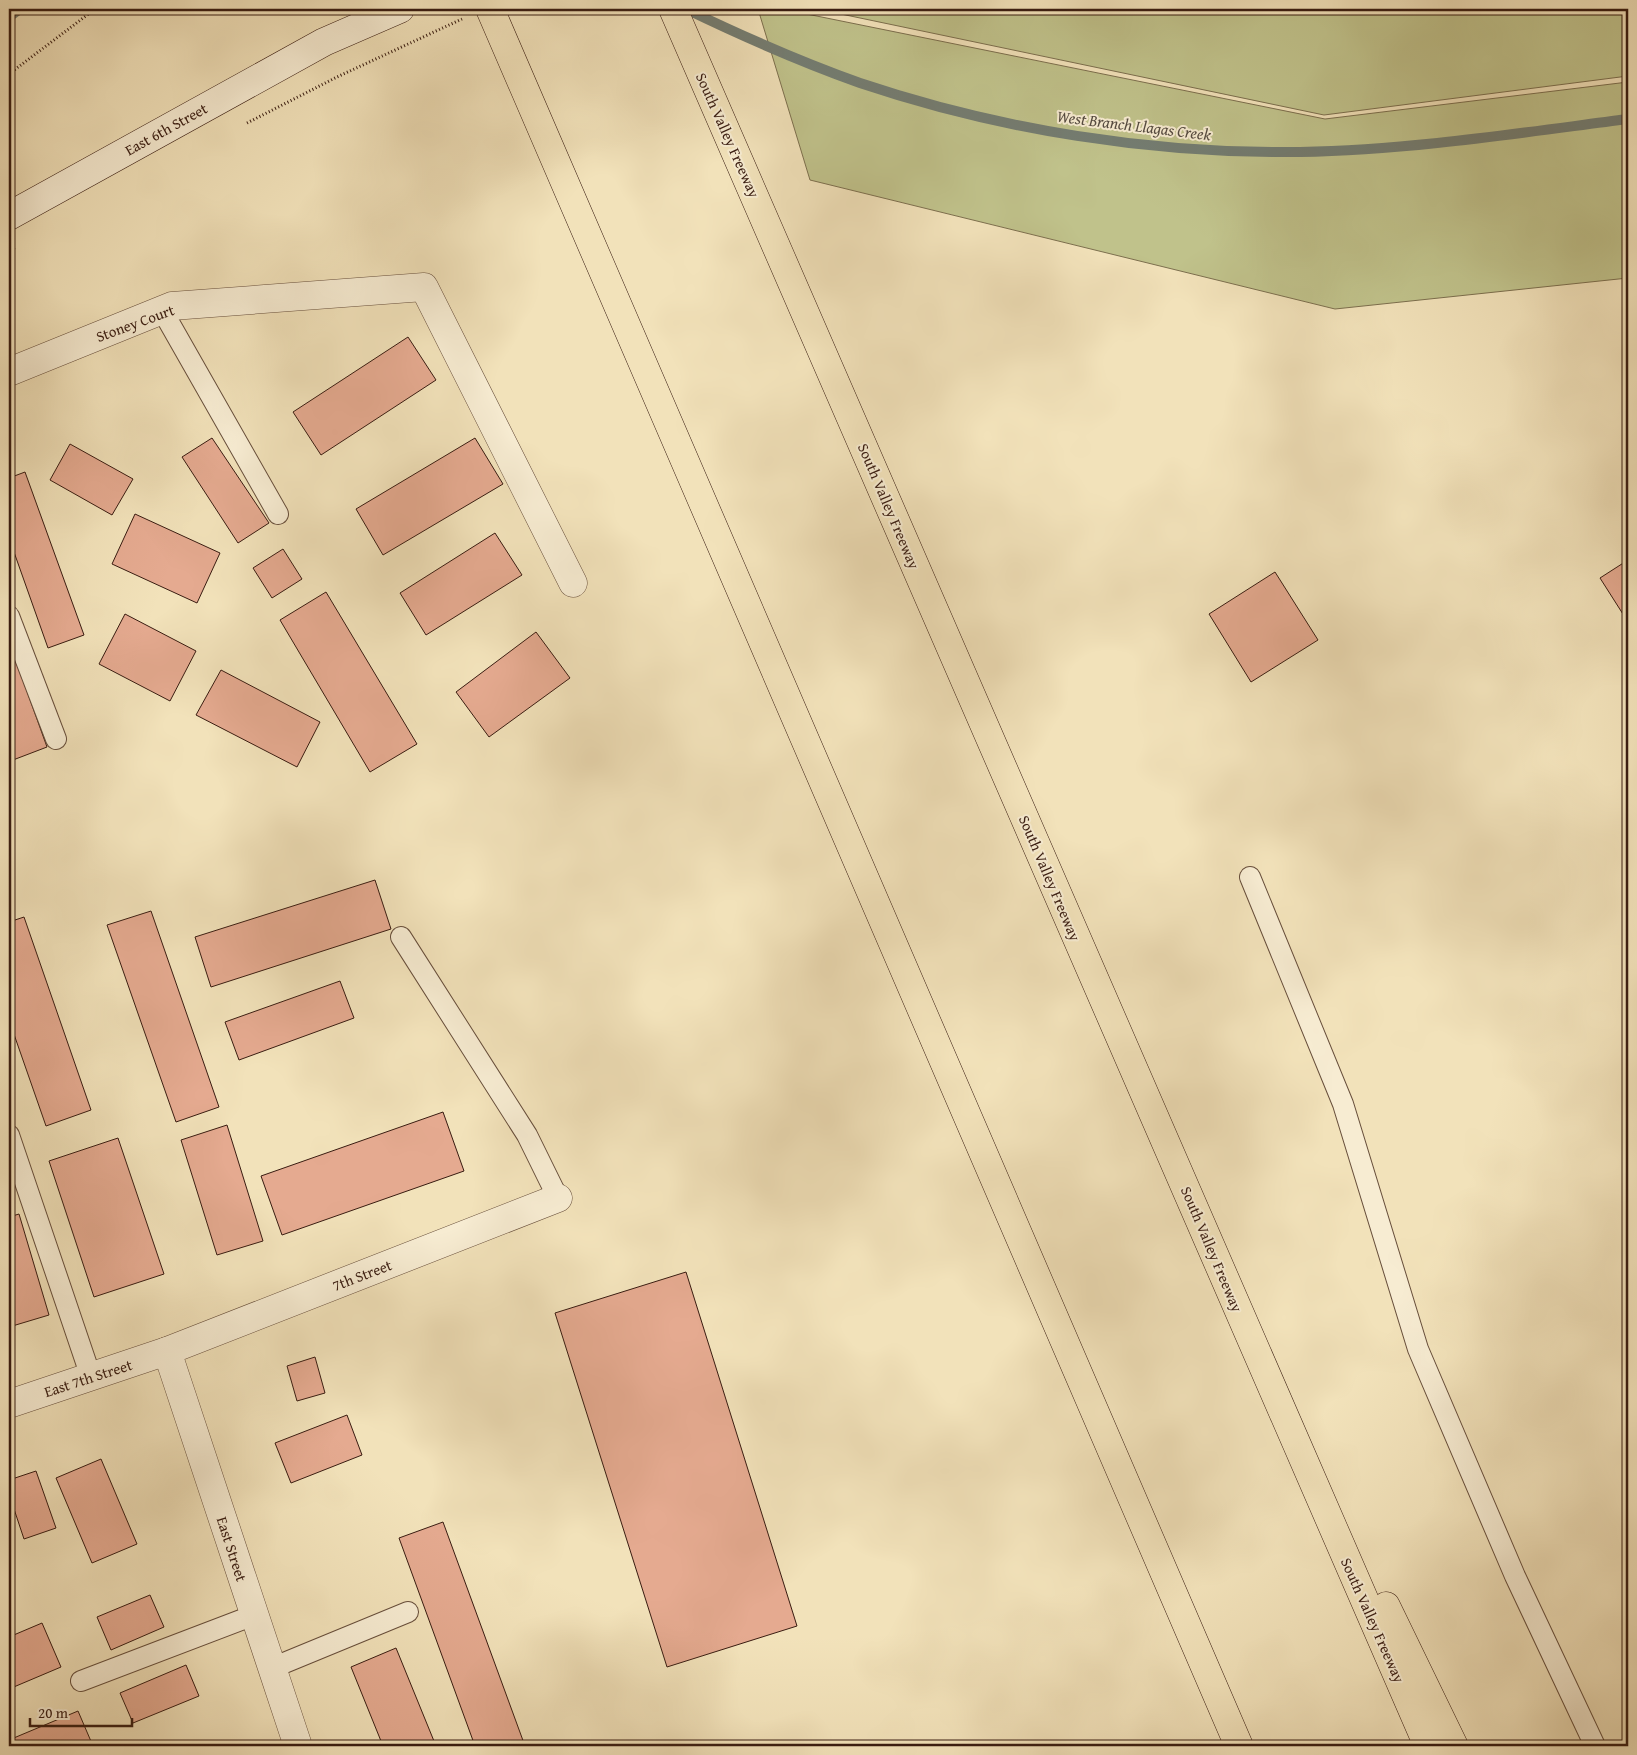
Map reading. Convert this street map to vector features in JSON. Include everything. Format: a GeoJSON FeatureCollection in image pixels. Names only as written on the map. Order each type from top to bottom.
{"type":"FeatureCollection","features":[{"type":"Feature","properties":{"kind":"highway"},"geometry":{"type":"LineString","coordinates":[[490,9],[1239,1746]]}},
{"type":"Feature","properties":{"kind":"highway","name":"South Valley Freeway"},"geometry":{"type":"LineString","coordinates":[[673,9],[1428,1746]]}},
{"type":"Feature","properties":{"kind":"highway"},"geometry":{"type":"LineString","coordinates":[[1205,1234],[1454,1746]]}},
{"type":"Feature","properties":{"kind":"street","name":"East 6th Street"},"geometry":{"type":"LineString","coordinates":[[9,216],[324,42],[400,9]]}},
{"type":"Feature","properties":{"kind":"street","name":"Stoney Court"},"geometry":{"type":"LineString","coordinates":[[9,372],[172,306],[424,287],[573,583]]}},
{"type":"Feature","properties":{"kind":"street","name":"7th Street"},"geometry":{"type":"LineString","coordinates":[[166,1352],[558,1198]]}},
{"type":"Feature","properties":{"kind":"street","name":"East 7th Street"},"geometry":{"type":"LineString","coordinates":[[9,1404],[166,1352]]}},
{"type":"Feature","properties":{"kind":"street","name":"East Street"},"geometry":{"type":"LineString","coordinates":[[166,1352],[298,1746]]}},
{"type":"Feature","properties":{"kind":"lane"},"geometry":{"type":"LineString","coordinates":[[162,310],[278,514]]}},
{"type":"Feature","properties":{"kind":"lane"},"geometry":{"type":"LineString","coordinates":[[9,616],[56,739]]}},
{"type":"Feature","properties":{"kind":"lane"},"geometry":{"type":"LineString","coordinates":[[1250,877],[1343,1104],[1418,1349],[1516,1576],[1595,1746]]}},
{"type":"Feature","properties":{"kind":"lane"},"geometry":{"type":"LineString","coordinates":[[401,937],[527,1135],[558,1198]]}},
{"type":"Feature","properties":{"kind":"lane"},"geometry":{"type":"LineString","coordinates":[[9,1135],[91,1377]]}},
{"type":"Feature","properties":{"kind":"lane"},"geometry":{"type":"LineString","coordinates":[[272,1668],[408,1612]]}},
{"type":"Feature","properties":{"kind":"lane"},"geometry":{"type":"LineString","coordinates":[[81,1681],[254,1615]]}},
{"type":"Feature","properties":{"kind":"path"},"geometry":{"type":"LineString","coordinates":[[9,74],[95,9]]}},
{"type":"Feature","properties":{"kind":"path"},"geometry":{"type":"LineString","coordinates":[[337,77],[463,19]]}},
{"type":"Feature","properties":{"kind":"green space"},"geometry":{"type":"Polygon","coordinates":[[[758,9],[782,9],[1325,119],[1628,82],[1628,278],[1335,309],[810,180],[758,9]]]}},
{"type":"Feature","properties":{"kind":"green space"},"geometry":{"type":"Polygon","coordinates":[[[817,9],[1628,9],[1628,76],[1324,115],[817,9]]]}},
{"type":"Feature","properties":{"kind":"building"},"geometry":{"type":"Polygon","coordinates":[[[408,337],[436,380],[321,455],[293,412],[408,337]]]}},
{"type":"Feature","properties":{"kind":"building"},"geometry":{"type":"Polygon","coordinates":[[[212,438],[269,523],[238,543],[182,457],[212,438]]]}},
{"type":"Feature","properties":{"kind":"building"},"geometry":{"type":"Polygon","coordinates":[[[475,438],[503,484],[383,555],[356,509],[475,438]]]}},
{"type":"Feature","properties":{"kind":"building"},"geometry":{"type":"Polygon","coordinates":[[[70,444],[133,479],[112,515],[50,480],[70,444]]]}},
{"type":"Feature","properties":{"kind":"building"},"geometry":{"type":"Polygon","coordinates":[[[25,472],[84,635],[48,648],[9,538],[9,478],[25,472]]]}},
{"type":"Feature","properties":{"kind":"building"},"geometry":{"type":"Polygon","coordinates":[[[135,514],[220,553],[197,603],[112,564],[135,514]]]}},
{"type":"Feature","properties":{"kind":"building"},"geometry":{"type":"Polygon","coordinates":[[[495,533],[522,575],[426,635],[400,593],[495,533]]]}},
{"type":"Feature","properties":{"kind":"building"},"geometry":{"type":"Polygon","coordinates":[[[283,549],[302,579],[272,598],[253,568],[283,549]]]}},
{"type":"Feature","properties":{"kind":"building"},"geometry":{"type":"Polygon","coordinates":[[[1628,560],[1628,622],[1600,578],[1628,560]]]}},
{"type":"Feature","properties":{"kind":"building"},"geometry":{"type":"Polygon","coordinates":[[[1275,572],[1318,640],[1251,682],[1209,614],[1275,572]]]}},
{"type":"Feature","properties":{"kind":"building"},"geometry":{"type":"Polygon","coordinates":[[[326,592],[417,744],[370,772],[280,620],[326,592]]]}},
{"type":"Feature","properties":{"kind":"building"},"geometry":{"type":"Polygon","coordinates":[[[125,614],[196,651],[170,701],[99,664],[125,614]]]}},
{"type":"Feature","properties":{"kind":"building"},"geometry":{"type":"Polygon","coordinates":[[[536,632],[570,678],[489,737],[456,692],[536,632]]]}},
{"type":"Feature","properties":{"kind":"building"},"geometry":{"type":"Polygon","coordinates":[[[9,641],[47,747],[13,760],[9,748],[9,641]]]}},
{"type":"Feature","properties":{"kind":"building"},"geometry":{"type":"Polygon","coordinates":[[[221,670],[320,722],[297,767],[196,715],[221,670]]]}},
{"type":"Feature","properties":{"kind":"building"},"geometry":{"type":"Polygon","coordinates":[[[375,880],[391,929],[211,987],[195,937],[375,880]]]}},
{"type":"Feature","properties":{"kind":"building"},"geometry":{"type":"Polygon","coordinates":[[[151,911],[219,1107],[176,1122],[107,925],[151,911]]]}},
{"type":"Feature","properties":{"kind":"building"},"geometry":{"type":"Polygon","coordinates":[[[24,917],[91,1110],[46,1126],[9,1020],[9,922],[24,917]]]}},
{"type":"Feature","properties":{"kind":"building"},"geometry":{"type":"Polygon","coordinates":[[[340,981],[354,1018],[239,1060],[225,1022],[340,981]]]}},
{"type":"Feature","properties":{"kind":"building"},"geometry":{"type":"Polygon","coordinates":[[[443,1112],[464,1171],[282,1235],[261,1176],[443,1112]]]}},
{"type":"Feature","properties":{"kind":"building"},"geometry":{"type":"Polygon","coordinates":[[[227,1125],[263,1241],[217,1255],[181,1140],[227,1125]]]}},
{"type":"Feature","properties":{"kind":"building"},"geometry":{"type":"Polygon","coordinates":[[[118,1138],[164,1274],[94,1297],[49,1161],[118,1138]]]}},
{"type":"Feature","properties":{"kind":"building"},"geometry":{"type":"Polygon","coordinates":[[[19,1214],[49,1315],[9,1327],[9,1217],[19,1214]]]}},
{"type":"Feature","properties":{"kind":"building"},"geometry":{"type":"Polygon","coordinates":[[[686,1272],[797,1626],[667,1667],[555,1313],[686,1272]]]}},
{"type":"Feature","properties":{"kind":"building"},"geometry":{"type":"Polygon","coordinates":[[[315,1357],[325,1393],[297,1401],[287,1366],[315,1357]]]}},
{"type":"Feature","properties":{"kind":"building"},"geometry":{"type":"Polygon","coordinates":[[[347,1415],[362,1455],[291,1483],[275,1443],[347,1415]]]}},
{"type":"Feature","properties":{"kind":"building"},"geometry":{"type":"Polygon","coordinates":[[[101,1459],[137,1544],[92,1563],[56,1478],[101,1459]]]}},
{"type":"Feature","properties":{"kind":"building"},"geometry":{"type":"Polygon","coordinates":[[[36,1471],[56,1528],[24,1539],[9,1494],[9,1480],[36,1471]]]}},
{"type":"Feature","properties":{"kind":"building"},"geometry":{"type":"Polygon","coordinates":[[[443,1522],[525,1746],[475,1746],[399,1538],[443,1522]]]}},
{"type":"Feature","properties":{"kind":"building"},"geometry":{"type":"Polygon","coordinates":[[[150,1595],[164,1627],[111,1650],[97,1617],[150,1595]]]}},
{"type":"Feature","properties":{"kind":"building"},"geometry":{"type":"Polygon","coordinates":[[[42,1623],[61,1667],[9,1689],[9,1637],[42,1623]]]}},
{"type":"Feature","properties":{"kind":"building"},"geometry":{"type":"Polygon","coordinates":[[[396,1648],[436,1746],[383,1746],[351,1667],[396,1648]]]}},
{"type":"Feature","properties":{"kind":"building"},"geometry":{"type":"Polygon","coordinates":[[[186,1665],[199,1696],[133,1723],[120,1693],[186,1665]]]}},
{"type":"Feature","properties":{"kind":"building"},"geometry":{"type":"Polygon","coordinates":[[[78,1711],[93,1746],[9,1746],[9,1740],[78,1711]]]}},
{"type":"Feature","properties":{"kind":"waterway"},"geometry":{"type":"LineString","coordinates":[[9,17],[20,9]]}},
{"type":"Feature","properties":{"kind":"waterway","name":"West Branch Llagas Creek"},"geometry":{"type":"LineString","coordinates":[[686,9],[750,39],[816,66],[913,100],[1022,126],[1077,136],[1133,143],[1188,149],[1244,152],[1341,151],[1464,140],[1628,119]]}}]}
